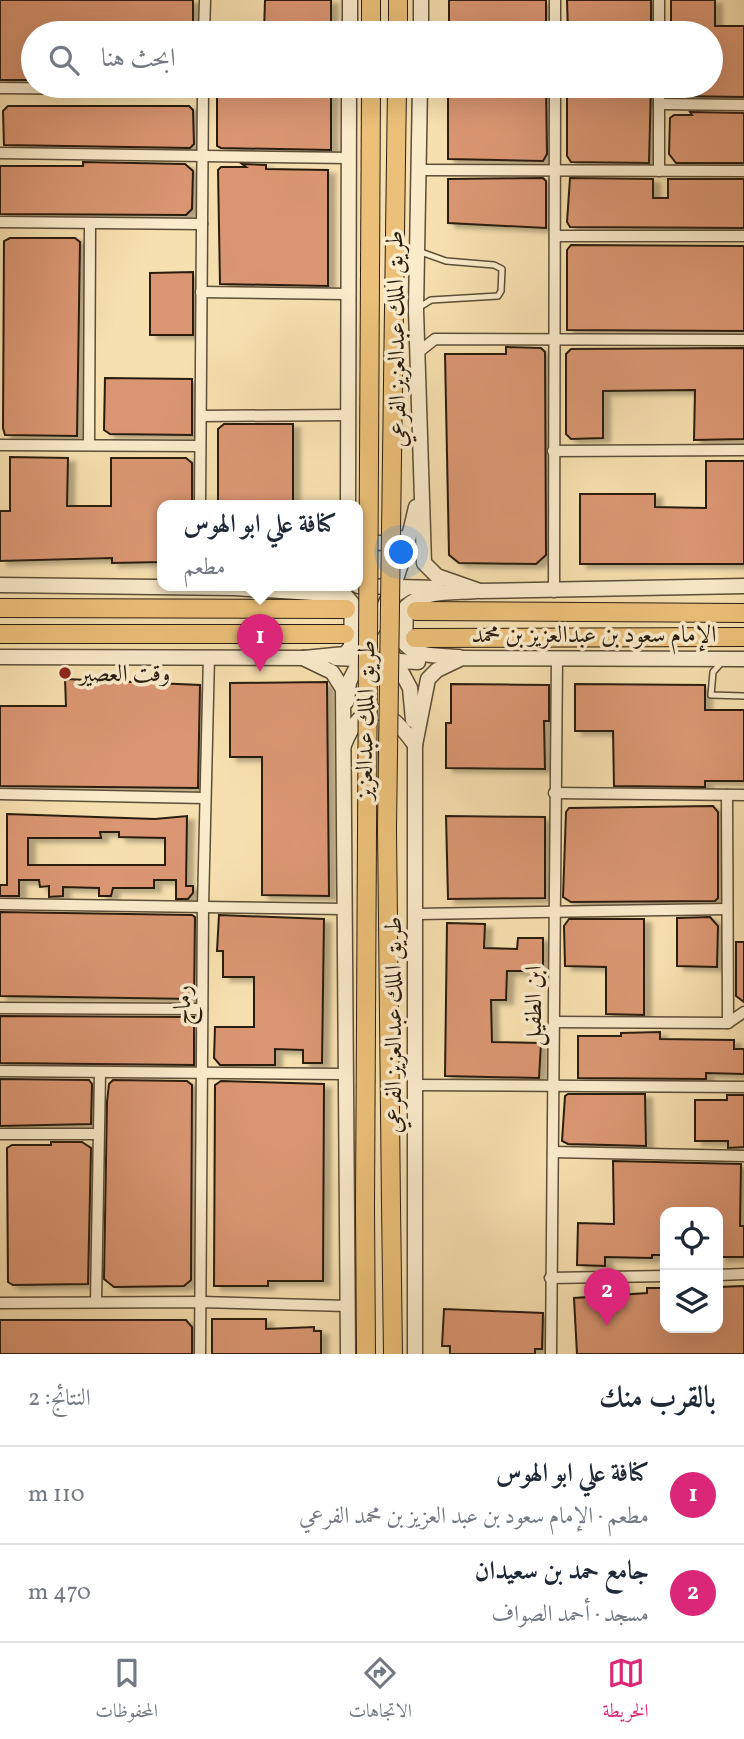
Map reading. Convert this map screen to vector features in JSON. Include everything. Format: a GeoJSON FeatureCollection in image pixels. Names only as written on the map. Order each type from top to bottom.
{"type":"FeatureCollection","features":[{"type":"Feature","properties":{"kind":"main road"},"geometry":{"type":"LineString","coordinates":[[371,0],[371,21]]}},
{"type":"Feature","properties":{"kind":"main road"},"geometry":{"type":"LineString","coordinates":[[398,0],[398,21]]}},
{"type":"Feature","properties":{"kind":"main road","name":"طريق الملك عبدالعزيز"},"geometry":{"type":"LineString","coordinates":[[366,1354],[371,98]]}},
{"type":"Feature","properties":{"kind":"main road","name":"طريق الملك عبدالعزيز"},"geometry":{"type":"LineString","coordinates":[[393,1354],[387,828],[397,98]]}},
{"type":"Feature","properties":{"kind":"main road"},"geometry":{"type":"LineString","coordinates":[[0,608],[346,609]]}},
{"type":"Feature","properties":{"kind":"main road","name":"الإمام سعود بن عبدالعزيز بن محمد"},"geometry":{"type":"LineString","coordinates":[[416,611],[744,613]]}},
{"type":"Feature","properties":{"kind":"main road"},"geometry":{"type":"LineString","coordinates":[[0,634],[345,634]]}},
{"type":"Feature","properties":{"kind":"main road","name":"الإمام سعود بن عبدالعزيز بن محمد"},"geometry":{"type":"LineString","coordinates":[[415,638],[744,637]]}},
{"type":"Feature","properties":{"kind":"street"},"geometry":{"type":"LineString","coordinates":[[204,21],[205,0]]}},
{"type":"Feature","properties":{"kind":"street"},"geometry":{"type":"LineString","coordinates":[[350,0],[350,21]]}},
{"type":"Feature","properties":{"kind":"street"},"geometry":{"type":"LineString","coordinates":[[421,0],[421,21]]}},
{"type":"Feature","properties":{"kind":"street"},"geometry":{"type":"LineString","coordinates":[[555,0],[555,21]]}},
{"type":"Feature","properties":{"kind":"street"},"geometry":{"type":"LineString","coordinates":[[659,0],[659,21]]}},
{"type":"Feature","properties":{"kind":"street"},"geometry":{"type":"LineString","coordinates":[[0,88],[21,88]]}},
{"type":"Feature","properties":{"kind":"street"},"geometry":{"type":"LineString","coordinates":[[200,500],[203,98]]}},
{"type":"Feature","properties":{"kind":"street","name":"طريق الملك عبدالعزيز الفرعي"},"geometry":{"type":"LineString","coordinates":[[349,98],[347,415],[351,500]]}},
{"type":"Feature","properties":{"kind":"street","name":"طريق الملك عبدالعزيز الفرعي"},"geometry":{"type":"LineString","coordinates":[[420,98],[416,354],[424,563],[436,576],[480,591]]}},
{"type":"Feature","properties":{"kind":"street"},"geometry":{"type":"LineString","coordinates":[[554,592],[555,98]]}},
{"type":"Feature","properties":{"kind":"street"},"geometry":{"type":"LineString","coordinates":[[659,98],[659,171]]}},
{"type":"Feature","properties":{"kind":"street"},"geometry":{"type":"LineString","coordinates":[[659,104],[744,105]]}},
{"type":"Feature","properties":{"kind":"street"},"geometry":{"type":"LineString","coordinates":[[0,153],[349,158]]}},
{"type":"Feature","properties":{"kind":"street"},"geometry":{"type":"LineString","coordinates":[[419,170],[744,171]]}},
{"type":"Feature","properties":{"kind":"street"},"geometry":{"type":"LineString","coordinates":[[0,222],[90,225],[202,224]]}},
{"type":"Feature","properties":{"kind":"street"},"geometry":{"type":"LineString","coordinates":[[89,444],[90,225]]}},
{"type":"Feature","properties":{"kind":"street"},"geometry":{"type":"LineString","coordinates":[[555,236],[744,236]]}},
{"type":"Feature","properties":{"kind":"street"},"geometry":{"type":"LineString","coordinates":[[201,292],[347,294]]}},
{"type":"Feature","properties":{"kind":"street"},"geometry":{"type":"LineString","coordinates":[[416,330],[435,339],[744,340]]}},
{"type":"Feature","properties":{"kind":"street"},"geometry":{"type":"LineString","coordinates":[[416,354],[435,339]]}},
{"type":"Feature","properties":{"kind":"street"},"geometry":{"type":"LineString","coordinates":[[201,415],[347,415]]}},
{"type":"Feature","properties":{"kind":"street"},"geometry":{"type":"LineString","coordinates":[[0,445],[201,446]]}},
{"type":"Feature","properties":{"kind":"street"},"geometry":{"type":"LineString","coordinates":[[553,451],[744,450]]}},
{"type":"Feature","properties":{"kind":"street"},"geometry":{"type":"LineString","coordinates":[[363,537],[379,544],[404,535],[421,488]]}},
{"type":"Feature","properties":{"kind":"street"},"geometry":{"type":"LineString","coordinates":[[381,620],[407,548],[421,488]]}},
{"type":"Feature","properties":{"kind":"street"},"geometry":{"type":"LineString","coordinates":[[363,584],[406,589],[554,592],[744,586]]}},
{"type":"Feature","properties":{"kind":"street"},"geometry":{"type":"LineString","coordinates":[[0,585],[157,586]]}},
{"type":"Feature","properties":{"kind":"street"},"geometry":{"type":"LineString","coordinates":[[342,751],[354,659],[395,595],[406,589]]}},
{"type":"Feature","properties":{"kind":"street"},"geometry":{"type":"LineString","coordinates":[[292,591],[345,595],[352,603],[351,647],[345,654],[303,658]]}},
{"type":"Feature","properties":{"kind":"street"},"geometry":{"type":"LineString","coordinates":[[353,591],[381,620],[394,661],[410,688],[415,746]]}},
{"type":"Feature","properties":{"kind":"street"},"geometry":{"type":"LineString","coordinates":[[363,591],[404,655],[418,662]]}},
{"type":"Feature","properties":{"kind":"street"},"geometry":{"type":"LineString","coordinates":[[462,657],[417,654],[410,649],[405,644],[406,607],[414,598],[480,591]]}},
{"type":"Feature","properties":{"kind":"street"},"geometry":{"type":"LineString","coordinates":[[0,657],[209,656],[418,662],[462,657]]}},
{"type":"Feature","properties":{"kind":"street","name":"رماح"},"geometry":{"type":"LineString","coordinates":[[200,1354],[204,1074],[203,906],[209,656]]}},
{"type":"Feature","properties":{"kind":"street","name":"الإمام سعود بن عبدالعزيز بن محمد"},"geometry":{"type":"LineString","coordinates":[[422,698],[428,679],[437,670],[462,657],[744,659]]}},
{"type":"Feature","properties":{"kind":"street"},"geometry":{"type":"LineString","coordinates":[[303,658],[332,672],[343,689],[342,751]]}},
{"type":"Feature","properties":{"kind":"street","name":"ابن الطفيل"},"geometry":{"type":"LineString","coordinates":[[551,1354],[557,658]]}},
{"type":"Feature","properties":{"kind":"street","name":"طريق الملك عبدالعزيز الفرعي"},"geometry":{"type":"LineString","coordinates":[[415,1354],[415,746],[422,698]]}},
{"type":"Feature","properties":{"kind":"street"},"geometry":{"type":"LineString","coordinates":[[342,751],[350,729],[368,712],[380,711],[395,719],[415,746]]}},
{"type":"Feature","properties":{"kind":"street","name":"طريق الملك عبدالعزيز الفرعي"},"geometry":{"type":"LineString","coordinates":[[342,751],[343,1074],[348,1354]]}},
{"type":"Feature","properties":{"kind":"street"},"geometry":{"type":"LineString","coordinates":[[554,793],[744,795]]}},
{"type":"Feature","properties":{"kind":"street"},"geometry":{"type":"LineString","coordinates":[[0,794],[205,798]]}},
{"type":"Feature","properties":{"kind":"street"},"geometry":{"type":"LineString","coordinates":[[727,795],[728,1023]]}},
{"type":"Feature","properties":{"kind":"street"},"geometry":{"type":"LineString","coordinates":[[0,904],[344,909]]}},
{"type":"Feature","properties":{"kind":"street"},"geometry":{"type":"LineString","coordinates":[[417,914],[727,909]]}},
{"type":"Feature","properties":{"kind":"street"},"geometry":{"type":"LineString","coordinates":[[0,1007],[202,1009]]}},
{"type":"Feature","properties":{"kind":"street"},"geometry":{"type":"LineString","coordinates":[[555,1022],[728,1023],[744,1012]]}},
{"type":"Feature","properties":{"kind":"street"},"geometry":{"type":"LineString","coordinates":[[0,1071],[343,1074]]}},
{"type":"Feature","properties":{"kind":"street"},"geometry":{"type":"LineString","coordinates":[[96,1302],[100,1073]]}},
{"type":"Feature","properties":{"kind":"street"},"geometry":{"type":"LineString","coordinates":[[415,1085],[744,1087]]}},
{"type":"Feature","properties":{"kind":"street"},"geometry":{"type":"LineString","coordinates":[[0,1134],[97,1135]]}},
{"type":"Feature","properties":{"kind":"street"},"geometry":{"type":"LineString","coordinates":[[553,1152],[744,1156]]}},
{"type":"Feature","properties":{"kind":"street"},"geometry":{"type":"LineString","coordinates":[[723,1275],[744,1274]]}},
{"type":"Feature","properties":{"kind":"street"},"geometry":{"type":"LineString","coordinates":[[551,1278],[660,1276]]}},
{"type":"Feature","properties":{"kind":"street"},"geometry":{"type":"LineString","coordinates":[[0,1303],[201,1302],[348,1307]]}},
{"type":"Feature","properties":{"kind":"lane"},"geometry":{"type":"LineString","coordinates":[[416,249],[446,261],[494,265],[502,269],[501,291],[498,296],[431,300],[416,310]]}},
{"type":"Feature","properties":{"kind":"lane"},"geometry":{"type":"LineString","coordinates":[[725,659],[713,672],[711,695],[744,696]]}},
{"type":"Feature","properties":{"kind":"building"},"geometry":{"type":"Polygon","coordinates":[[[0,0],[193,0],[193,21],[21,21],[21,80],[0,80],[0,0]]]}},
{"type":"Feature","properties":{"kind":"building"},"geometry":{"type":"Polygon","coordinates":[[[265,0],[331,0],[331,21],[264,21],[265,0]]]}},
{"type":"Feature","properties":{"kind":"building"},"geometry":{"type":"Polygon","coordinates":[[[449,0],[546,0],[546,21],[449,21],[449,0]]]}},
{"type":"Feature","properties":{"kind":"building"},"geometry":{"type":"Polygon","coordinates":[[[567,0],[651,0],[651,21],[568,21],[567,0]]]}},
{"type":"Feature","properties":{"kind":"building"},"geometry":{"type":"Polygon","coordinates":[[[671,0],[715,0],[715,21],[671,21],[671,0]]]}},
{"type":"Feature","properties":{"kind":"building"},"geometry":{"type":"Polygon","coordinates":[[[723,26],[744,26],[744,97],[723,97],[723,26]]]}},
{"type":"Feature","properties":{"kind":"building"},"geometry":{"type":"Polygon","coordinates":[[[217,98],[331,98],[331,150],[217,146],[217,98]]]}},
{"type":"Feature","properties":{"kind":"building"},"geometry":{"type":"Polygon","coordinates":[[[448,98],[546,98],[547,154],[543,161],[448,159],[448,98]]]}},
{"type":"Feature","properties":{"kind":"building"},"geometry":{"type":"Polygon","coordinates":[[[567,98],[651,98],[649,163],[571,162],[567,156],[567,98]]]}},
{"type":"Feature","properties":{"kind":"building"},"geometry":{"type":"Polygon","coordinates":[[[8,106],[189,106],[193,110],[194,144],[190,148],[4,145],[3,111],[8,106]]]}},
{"type":"Feature","properties":{"kind":"building"},"geometry":{"type":"Polygon","coordinates":[[[690,112],[744,113],[744,163],[676,163],[669,154],[670,118],[674,115],[692,115],[690,112]]]}},
{"type":"Feature","properties":{"kind":"building"},"geometry":{"type":"Polygon","coordinates":[[[83,162],[185,164],[193,171],[192,209],[186,215],[0,214],[0,166],[83,166],[83,162]]]}},
{"type":"Feature","properties":{"kind":"building"},"geometry":{"type":"Polygon","coordinates":[[[242,164],[266,165],[266,169],[328,170],[328,286],[220,284],[218,170],[221,167],[246,167],[242,164]]]}},
{"type":"Feature","properties":{"kind":"building"},"geometry":{"type":"Polygon","coordinates":[[[543,178],[546,181],[546,228],[448,223],[448,179],[543,178]]]}},
{"type":"Feature","properties":{"kind":"building"},"geometry":{"type":"Polygon","coordinates":[[[570,178],[653,179],[653,198],[668,198],[668,179],[744,179],[744,228],[570,227],[567,222],[570,178]]]}},
{"type":"Feature","properties":{"kind":"building"},"geometry":{"type":"Polygon","coordinates":[[[10,238],[75,238],[80,242],[77,436],[5,435],[4,241],[10,238]]]}},
{"type":"Feature","properties":{"kind":"building"},"geometry":{"type":"Polygon","coordinates":[[[571,245],[744,246],[744,331],[567,330],[567,250],[571,245]]]}},
{"type":"Feature","properties":{"kind":"building"},"geometry":{"type":"Polygon","coordinates":[[[193,272],[193,335],[150,335],[150,273],[193,272]]]}},
{"type":"Feature","properties":{"kind":"building"},"geometry":{"type":"Polygon","coordinates":[[[506,347],[541,348],[545,352],[546,555],[536,564],[459,563],[449,555],[445,354],[506,354],[506,347]]]}},
{"type":"Feature","properties":{"kind":"building"},"geometry":{"type":"Polygon","coordinates":[[[744,348],[744,439],[694,440],[695,390],[603,391],[603,438],[571,439],[566,434],[566,354],[571,349],[744,348]]]}},
{"type":"Feature","properties":{"kind":"building"},"geometry":{"type":"Polygon","coordinates":[[[105,378],[192,379],[192,435],[110,434],[104,430],[105,378]]]}},
{"type":"Feature","properties":{"kind":"building"},"geometry":{"type":"Polygon","coordinates":[[[224,424],[293,424],[293,500],[218,500],[218,429],[224,424]]]}},
{"type":"Feature","properties":{"kind":"building"},"geometry":{"type":"Polygon","coordinates":[[[10,457],[68,458],[67,506],[111,506],[111,458],[186,458],[192,463],[192,500],[157,500],[157,562],[112,563],[112,558],[0,561],[0,511],[10,511],[10,457]]]}},
{"type":"Feature","properties":{"kind":"building"},"geometry":{"type":"Polygon","coordinates":[[[706,461],[744,461],[744,564],[580,564],[580,494],[655,494],[655,507],[706,508],[706,461]]]}},
{"type":"Feature","properties":{"kind":"building"},"geometry":{"type":"Polygon","coordinates":[[[65,679],[200,685],[198,788],[0,786],[0,706],[66,706],[65,679]]]}},
{"type":"Feature","properties":{"kind":"building"},"geometry":{"type":"Polygon","coordinates":[[[327,682],[329,896],[262,895],[262,757],[230,757],[230,683],[327,682]]]}},
{"type":"Feature","properties":{"kind":"building"},"geometry":{"type":"Polygon","coordinates":[[[451,684],[549,685],[549,721],[544,721],[545,769],[446,768],[446,723],[451,723],[451,684]]]}},
{"type":"Feature","properties":{"kind":"building"},"geometry":{"type":"Polygon","coordinates":[[[575,684],[705,685],[705,710],[744,710],[744,781],[705,781],[705,787],[614,786],[613,731],[575,731],[575,684]]]}},
{"type":"Feature","properties":{"kind":"building"},"geometry":{"type":"Polygon","coordinates":[[[713,806],[718,812],[718,898],[715,901],[571,902],[563,897],[566,812],[569,808],[713,806]]]}},
{"type":"Feature","properties":{"kind":"building"},"geometry":{"type":"Polygon","coordinates":[[[7,814],[155,819],[187,816],[186,886],[193,886],[193,893],[188,899],[176,899],[176,880],[154,880],[154,888],[113,888],[111,896],[99,896],[99,888],[63,887],[63,896],[49,897],[49,886],[40,887],[39,880],[19,880],[19,896],[0,896],[0,885],[7,885],[7,814]],[[100,832],[101,838],[28,838],[28,865],[165,865],[165,838],[119,837],[119,832],[100,832]]]}},
{"type":"Feature","properties":{"kind":"building"},"geometry":{"type":"Polygon","coordinates":[[[446,816],[545,817],[545,898],[448,899],[446,816]]]}},
{"type":"Feature","properties":{"kind":"building"},"geometry":{"type":"Polygon","coordinates":[[[0,912],[192,915],[195,917],[194,999],[0,996],[0,912]]]}},
{"type":"Feature","properties":{"kind":"building"},"geometry":{"type":"Polygon","coordinates":[[[219,915],[324,919],[322,1063],[303,1063],[303,1050],[275,1049],[275,1065],[220,1065],[214,1058],[215,1027],[254,1027],[254,977],[223,977],[223,951],[217,951],[219,915]]]}},
{"type":"Feature","properties":{"kind":"building"},"geometry":{"type":"Polygon","coordinates":[[[710,917],[718,926],[717,967],[677,966],[677,918],[710,917]]]}},
{"type":"Feature","properties":{"kind":"building"},"geometry":{"type":"Polygon","coordinates":[[[569,919],[644,919],[644,1015],[606,1014],[606,967],[565,966],[564,926],[569,919]]]}},
{"type":"Feature","properties":{"kind":"building"},"geometry":{"type":"Polygon","coordinates":[[[447,923],[485,924],[484,948],[517,949],[518,938],[543,938],[543,971],[507,971],[506,1000],[491,1000],[492,1042],[541,1043],[539,1078],[445,1076],[447,923]]]}},
{"type":"Feature","properties":{"kind":"building"},"geometry":{"type":"Polygon","coordinates":[[[736,942],[744,942],[744,1002],[736,996],[736,942]]]}},
{"type":"Feature","properties":{"kind":"building"},"geometry":{"type":"Polygon","coordinates":[[[0,1016],[194,1017],[194,1065],[0,1063],[0,1016]]]}},
{"type":"Feature","properties":{"kind":"building"},"geometry":{"type":"Polygon","coordinates":[[[660,1032],[660,1039],[734,1040],[734,1049],[744,1049],[744,1074],[706,1073],[706,1079],[578,1078],[578,1036],[660,1032]]]}},
{"type":"Feature","properties":{"kind":"building"},"geometry":{"type":"Polygon","coordinates":[[[0,1079],[89,1080],[92,1084],[91,1124],[0,1126],[0,1079]]]}},
{"type":"Feature","properties":{"kind":"building"},"geometry":{"type":"Polygon","coordinates":[[[113,1080],[187,1081],[192,1085],[191,1280],[184,1286],[114,1287],[104,1279],[107,1102],[109,1084],[113,1080]]]}},
{"type":"Feature","properties":{"kind":"building"},"geometry":{"type":"Polygon","coordinates":[[[221,1081],[324,1084],[323,1281],[268,1281],[268,1286],[214,1286],[215,1085],[221,1081]]]}},
{"type":"Feature","properties":{"kind":"building"},"geometry":{"type":"Polygon","coordinates":[[[645,1094],[646,1146],[568,1144],[562,1141],[565,1096],[645,1094]]]}},
{"type":"Feature","properties":{"kind":"building"},"geometry":{"type":"Polygon","coordinates":[[[727,1095],[744,1095],[744,1147],[728,1148],[728,1141],[695,1141],[695,1100],[727,1100],[727,1095]]]}},
{"type":"Feature","properties":{"kind":"building"},"geometry":{"type":"Polygon","coordinates":[[[51,1142],[82,1142],[91,1148],[88,1284],[13,1285],[8,1282],[7,1148],[12,1145],[51,1145],[51,1142]]]}},
{"type":"Feature","properties":{"kind":"building"},"geometry":{"type":"Polygon","coordinates":[[[613,1161],[741,1164],[740,1226],[744,1226],[744,1257],[723,1257],[723,1207],[660,1207],[660,1255],[652,1255],[652,1258],[605,1257],[605,1266],[577,1265],[578,1223],[614,1224],[613,1161]]]}},
{"type":"Feature","properties":{"kind":"building"},"geometry":{"type":"Polygon","coordinates":[[[744,1286],[744,1354],[577,1354],[574,1298],[647,1293],[647,1288],[660,1288],[660,1333],[723,1333],[723,1287],[744,1286]]]}},
{"type":"Feature","properties":{"kind":"building"},"geometry":{"type":"Polygon","coordinates":[[[444,1309],[543,1313],[542,1349],[535,1349],[535,1354],[450,1354],[450,1346],[442,1346],[444,1309]]]}},
{"type":"Feature","properties":{"kind":"building"},"geometry":{"type":"Polygon","coordinates":[[[212,1319],[266,1319],[266,1329],[314,1327],[314,1331],[321,1331],[321,1354],[212,1354],[212,1319]]]}},
{"type":"Feature","properties":{"kind":"building"},"geometry":{"type":"Polygon","coordinates":[[[0,1320],[186,1320],[192,1327],[192,1354],[0,1354],[0,1320]]]}},
{"type":"Feature","properties":{"kind":"place","name":"كنافة علي ابو الهوس"},"geometry":{"type":"Point","coordinates":[260,672]}},
{"type":"Feature","properties":{"kind":"place","name":"وقت العصير"},"geometry":{"type":"Point","coordinates":[65,673]}},
{"type":"Feature","properties":{"kind":"place","name":"جامع حمد بن سعيدان"},"geometry":{"type":"Point","coordinates":[607,1326]}}]}
